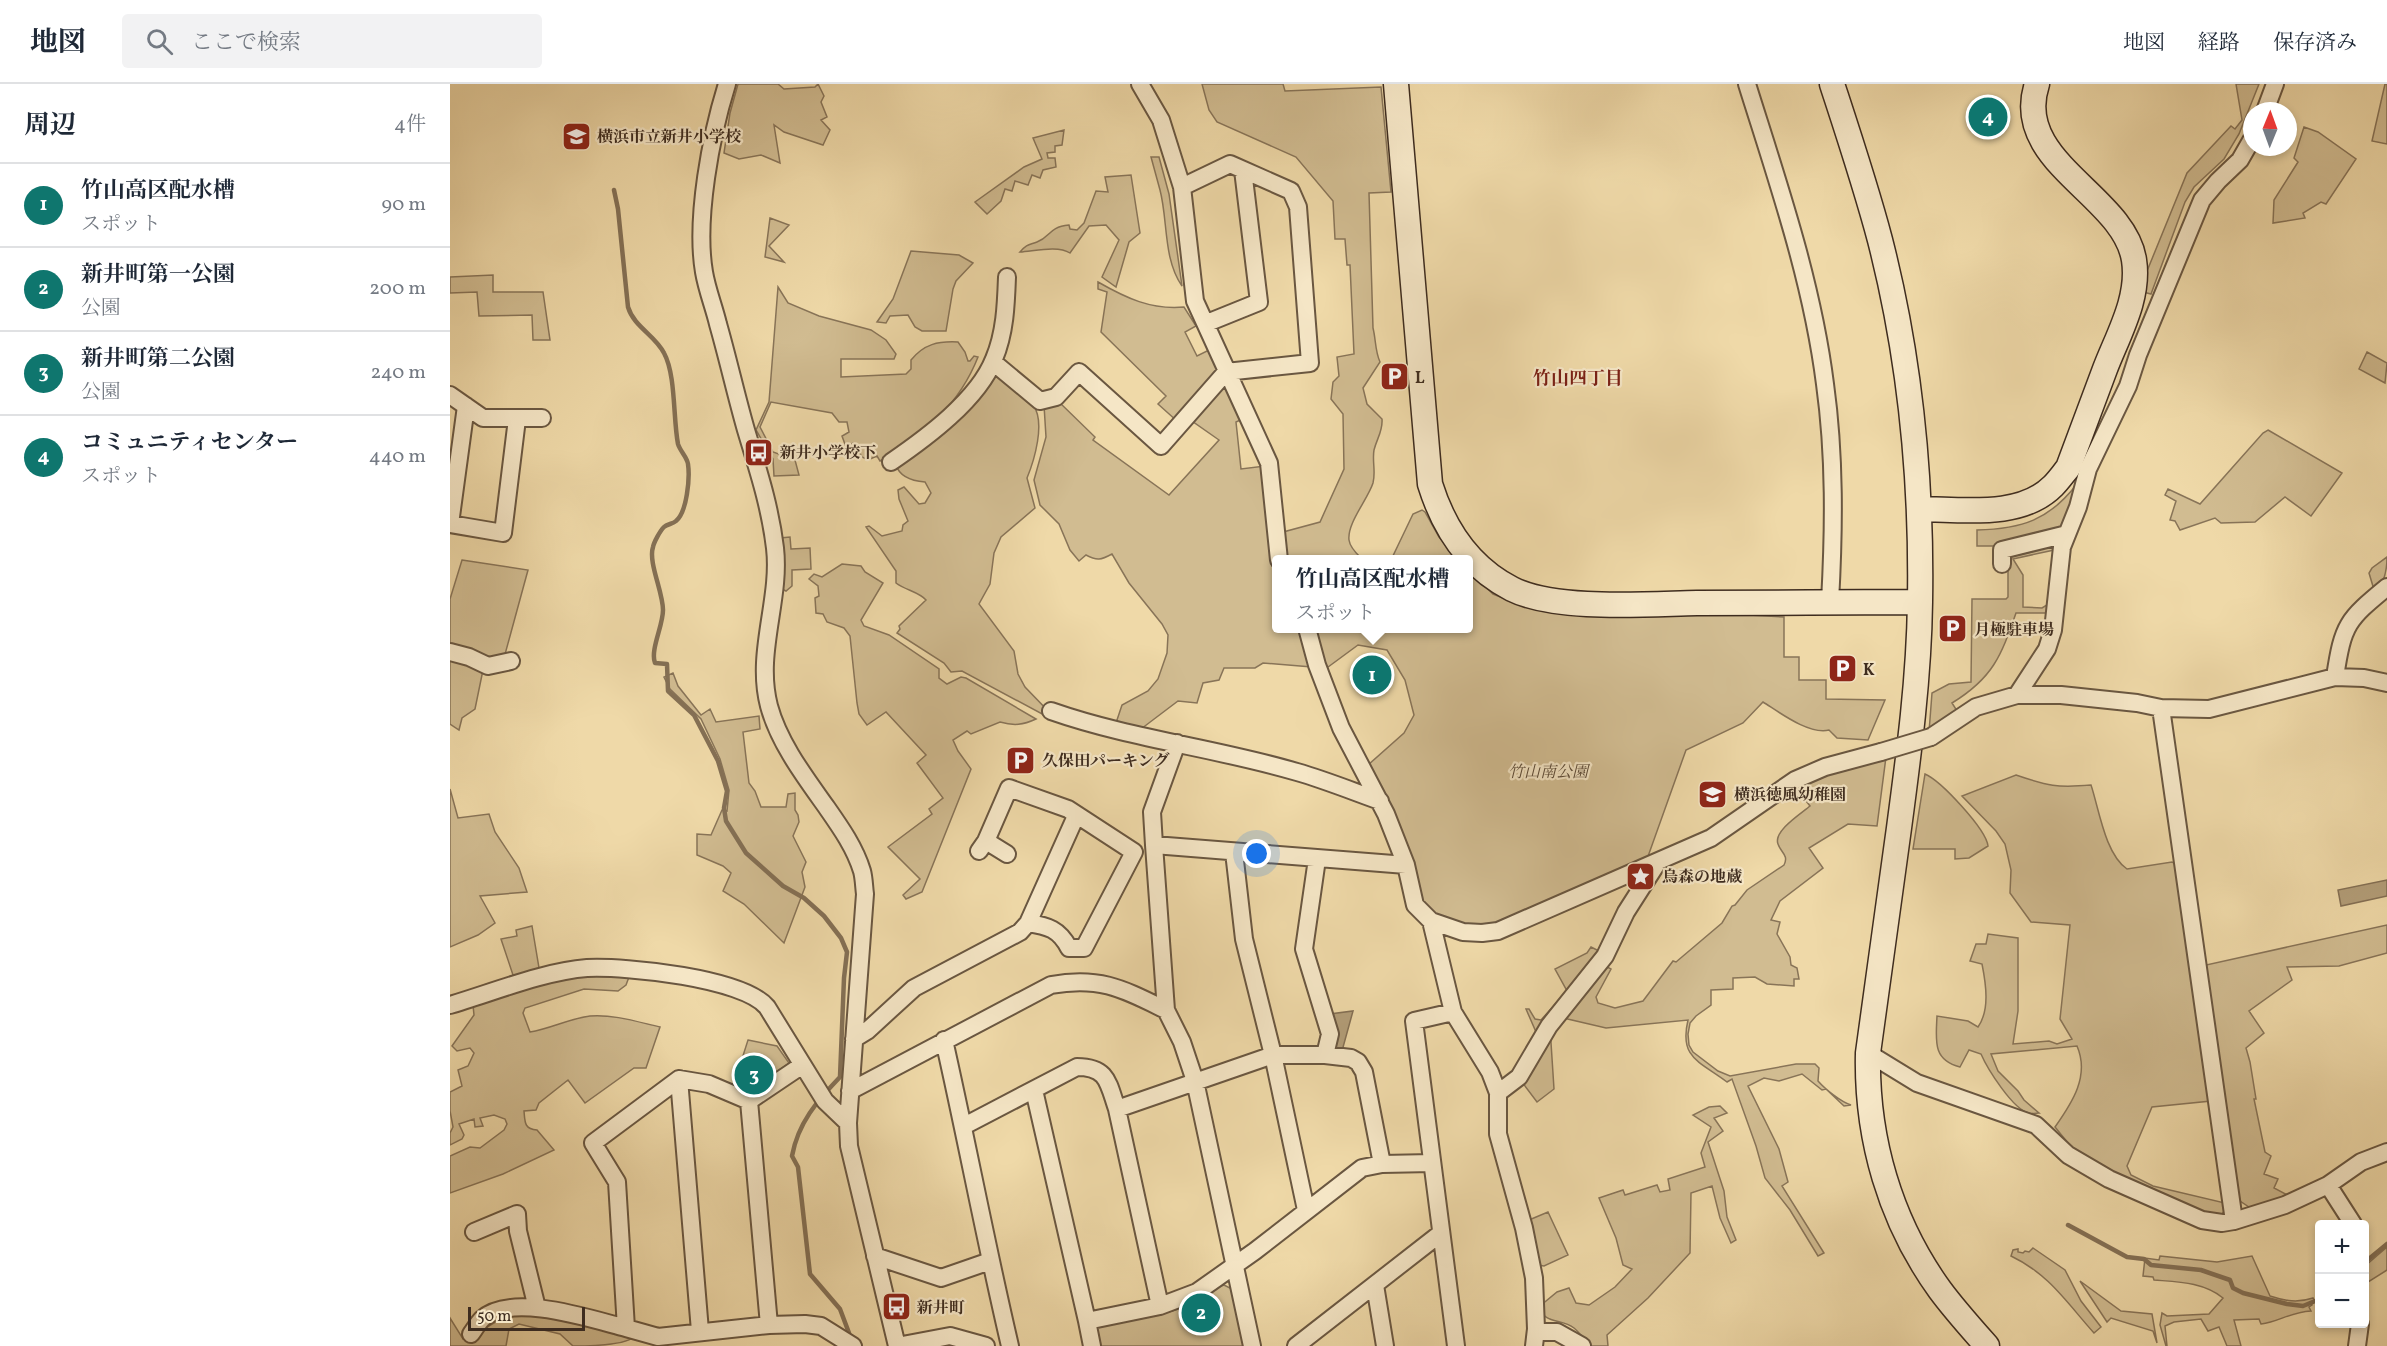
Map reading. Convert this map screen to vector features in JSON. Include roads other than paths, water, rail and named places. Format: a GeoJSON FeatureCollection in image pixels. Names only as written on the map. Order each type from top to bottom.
{"type":"FeatureCollection","features":[{"type":"Feature","properties":{"kind":"street"},"geometry":{"type":"LineString","coordinates":[[727,84],[716,120],[709,164],[703,219],[704,272],[746,429],[763,479],[772,526],[775,553],[765,680],[769,705],[778,730],[850,843],[862,872],[865,910],[850,1091],[849,1146],[897,1346],[950,1336],[986,1346]]}},
{"type":"Feature","properties":{"kind":"street"},"geometry":{"type":"LineString","coordinates":[[1140,84],[1161,120],[1182,187],[1195,302],[1207,323],[1226,372],[1269,463],[1278,555]]}},
{"type":"Feature","properties":{"kind":"street"},"geometry":{"type":"LineString","coordinates":[[1396,84],[1427,462],[1436,502],[1445,523],[1467,555]]}},
{"type":"Feature","properties":{"kind":"street"},"geometry":{"type":"LineString","coordinates":[[1747,84],[1794,234],[1810,298],[1826,384],[1833,470],[1830,602]]}},
{"type":"Feature","properties":{"kind":"street"},"geometry":{"type":"LineString","coordinates":[[1832,84],[1857,158],[1880,242],[1895,313],[1911,411],[1919,509],[1920,602],[1916,694],[1868,1053],[1873,1132],[1881,1171],[1894,1207],[1923,1265],[1941,1291],[1987,1346]]}},
{"type":"Feature","properties":{"kind":"street"},"geometry":{"type":"LineString","coordinates":[[2018,695],[2047,650],[2053,630],[2062,547],[2078,507],[2101,412],[2133,297],[2134,262],[2131,246],[2121,228],[2048,151],[2035,119],[2037,84]]}},
{"type":"Feature","properties":{"kind":"street"},"geometry":{"type":"LineString","coordinates":[[2268,102],[2275,84]]}},
{"type":"Feature","properties":{"kind":"street"},"geometry":{"type":"LineString","coordinates":[[1919,509],[1996,509],[2020,506],[2036,499],[2053,487],[2068,468],[2101,412],[2128,386],[2138,355],[2202,200],[2243,155]]}},
{"type":"Feature","properties":{"kind":"street"},"geometry":{"type":"LineString","coordinates":[[993,362],[1040,401],[1056,397],[1079,372],[1161,446],[1226,372],[1310,363],[1298,207],[1291,191],[1230,164],[1182,187]]}},
{"type":"Feature","properties":{"kind":"street"},"geometry":{"type":"LineString","coordinates":[[1207,323],[1259,302],[1243,170]]}},
{"type":"Feature","properties":{"kind":"street"},"geometry":{"type":"LineString","coordinates":[[891,462],[931,435],[972,393],[993,362],[1006,309],[1007,278]]}},
{"type":"Feature","properties":{"kind":"street"},"geometry":{"type":"LineString","coordinates":[[450,395],[483,418],[542,418]]}},
{"type":"Feature","properties":{"kind":"street"},"geometry":{"type":"LineString","coordinates":[[466,406],[450,524],[503,533],[517,419]]}},
{"type":"Feature","properties":{"kind":"street"},"geometry":{"type":"LineString","coordinates":[[2002,564],[2002,550],[2067,534]]}},
{"type":"Feature","properties":{"kind":"street"},"geometry":{"type":"LineString","coordinates":[[1473,562],[1512,589],[1536,598],[1558,602],[1644,604],[1920,602]]}},
{"type":"Feature","properties":{"kind":"street"},"geometry":{"type":"LineString","coordinates":[[2335,677],[2344,631],[2350,621],[2387,587]]}},
{"type":"Feature","properties":{"kind":"street"},"geometry":{"type":"LineString","coordinates":[[1308,633],[1317,665],[1341,728],[1380,801],[1406,865],[1415,905],[1431,921],[1463,932],[1482,933],[1498,931],[1711,838],[1796,780],[1825,767],[1931,737],[1976,707],[2002,698],[2018,695],[2061,695],[2137,703],[2161,708],[2209,709],[2335,677],[2364,678],[2387,683]]}},
{"type":"Feature","properties":{"kind":"street"},"geometry":{"type":"LineString","coordinates":[[450,652],[469,657],[488,666],[511,661]]}},
{"type":"Feature","properties":{"kind":"street"},"geometry":{"type":"LineString","coordinates":[[2161,708],[2235,1221]]}},
{"type":"Feature","properties":{"kind":"street"},"geometry":{"type":"LineString","coordinates":[[1051,711],[1099,728],[1177,743],[1298,772],[1380,801]]}},
{"type":"Feature","properties":{"kind":"street"},"geometry":{"type":"LineString","coordinates":[[1177,743],[1152,812],[1166,1010],[1182,1042],[1196,1081],[1233,1266],[1252,1346]]}},
{"type":"Feature","properties":{"kind":"street"},"geometry":{"type":"LineString","coordinates":[[1007,854],[983,846],[1009,788],[1068,809],[1134,852],[1084,948],[1069,948],[1062,935],[1044,926],[1028,923]]}},
{"type":"Feature","properties":{"kind":"street"},"geometry":{"type":"LineString","coordinates":[[854,1039],[867,1031],[914,988],[1020,932],[1028,923],[1076,816]]}},
{"type":"Feature","properties":{"kind":"street"},"geometry":{"type":"LineString","coordinates":[[1154,845],[1406,865]]}},
{"type":"Feature","properties":{"kind":"street"},"geometry":{"type":"LineString","coordinates":[[1234,852],[1244,939],[1273,1055],[1306,1210]]}},
{"type":"Feature","properties":{"kind":"street"},"geometry":{"type":"LineString","coordinates":[[1317,859],[1304,949],[1330,1034],[1326,1054]]}},
{"type":"Feature","properties":{"kind":"street"},"geometry":{"type":"LineString","coordinates":[[1498,1093],[1519,1077],[1550,1026],[1605,956],[1626,912],[1658,862]]}},
{"type":"Feature","properties":{"kind":"street"},"geometry":{"type":"LineString","coordinates":[[1431,921],[1454,1012],[1490,1072],[1498,1093],[1498,1134],[1524,1228],[1534,1278],[1535,1338]]}},
{"type":"Feature","properties":{"kind":"street"},"geometry":{"type":"LineString","coordinates":[[450,1005],[546,976],[587,968],[671,974],[746,992],[760,999],[825,1101],[848,1123]]}},
{"type":"Feature","properties":{"kind":"street"},"geometry":{"type":"LineString","coordinates":[[850,1091],[1052,985],[1072,981],[1103,983],[1166,1010]]}},
{"type":"Feature","properties":{"kind":"street"},"geometry":{"type":"LineString","coordinates":[[1454,1012],[1414,1021],[1456,1346]]}},
{"type":"Feature","properties":{"kind":"street"},"geometry":{"type":"LineString","coordinates":[[944,1040],[1010,1346]]}},
{"type":"Feature","properties":{"kind":"street"},"geometry":{"type":"LineString","coordinates":[[1868,1053],[1917,1083],[2036,1125],[2067,1155],[2109,1179],[2202,1220],[2222,1223],[2235,1221],[2285,1204],[2328,1185],[2361,1162],[2387,1152]]}},
{"type":"Feature","properties":{"kind":"street"},"geometry":{"type":"LineString","coordinates":[[1117,1110],[1273,1055],[1326,1054],[1351,1058],[1358,1062],[1364,1072],[1382,1164]]}},
{"type":"Feature","properties":{"kind":"street"},"geometry":{"type":"LineString","coordinates":[[749,1101],[801,1066]]}},
{"type":"Feature","properties":{"kind":"street"},"geometry":{"type":"LineString","coordinates":[[964,1126],[1077,1066],[1091,1067],[1100,1071],[1117,1110],[1160,1306]]}},
{"type":"Feature","properties":{"kind":"street"},"geometry":{"type":"LineString","coordinates":[[626,1328],[617,1182],[593,1143],[679,1079],[710,1084],[749,1101]]}},
{"type":"Feature","properties":{"kind":"street"},"geometry":{"type":"LineString","coordinates":[[679,1079],[700,1331]]}},
{"type":"Feature","properties":{"kind":"street"},"geometry":{"type":"LineString","coordinates":[[1034,1090],[1092,1346]]}},
{"type":"Feature","properties":{"kind":"street"},"geometry":{"type":"LineString","coordinates":[[749,1101],[769,1324]]}},
{"type":"Feature","properties":{"kind":"street"},"geometry":{"type":"LineString","coordinates":[[1087,1321],[1160,1306],[1197,1292],[1362,1168],[1382,1164],[1432,1163]]}},
{"type":"Feature","properties":{"kind":"street"},"geometry":{"type":"LineString","coordinates":[[2328,1185],[2350,1220]]}},
{"type":"Feature","properties":{"kind":"street"},"geometry":{"type":"LineString","coordinates":[[474,1232],[518,1214],[518,1231],[537,1308]]}},
{"type":"Feature","properties":{"kind":"street"},"geometry":{"type":"LineString","coordinates":[[1296,1346],[1441,1233]]}},
{"type":"Feature","properties":{"kind":"street"},"geometry":{"type":"LineString","coordinates":[[875,1256],[941,1278],[990,1261]]}},
{"type":"Feature","properties":{"kind":"street"},"geometry":{"type":"LineString","coordinates":[[1375,1285],[1385,1346]]}},
{"type":"Feature","properties":{"kind":"street"},"geometry":{"type":"LineString","coordinates":[[471,1334],[483,1318],[499,1311],[521,1307],[537,1308],[658,1337],[769,1324],[805,1324],[821,1326],[853,1346]]}},
{"type":"Feature","properties":{"kind":"street"},"geometry":{"type":"LineString","coordinates":[[1321,1328],[1324,1346]]}},
{"type":"Feature","properties":{"kind":"street"},"geometry":{"type":"LineString","coordinates":[[2357,1346],[2359,1328]]}},
{"type":"Feature","properties":{"kind":"street"},"geometry":{"type":"LineString","coordinates":[[1535,1338],[1540,1332],[1557,1332],[1582,1346]]}},
{"type":"Feature","properties":{"kind":"waterway"},"geometry":{"type":"LineString","coordinates":[[614,190],[628,307],[635,320],[660,347],[668,362],[676,434],[678,444],[688,464],[689,478],[683,510],[676,521],[662,529],[652,553],[663,610],[654,651],[655,663],[667,664],[668,691],[694,715],[718,761],[727,791],[724,808],[726,821],[746,853],[783,886],[804,898],[824,916],[841,938],[847,952],[840,1077],[810,1113],[799,1133],[792,1156],[798,1167],[810,1274],[840,1309],[849,1333]]}},
{"type":"Feature","properties":{"kind":"waterway"},"geometry":{"type":"LineString","coordinates":[[2068,1225],[2127,1257],[2144,1259],[2151,1265],[2201,1270],[2230,1280],[2233,1288],[2243,1293],[2287,1304],[2303,1306],[2315,1301]]}},
{"type":"Feature","properties":{"kind":"waterway"},"geometry":{"type":"LineString","coordinates":[[2369,1259],[2387,1244]]}},
{"type":"Feature","properties":{"kind":"place","name":"コミュニティセンター"},"geometry":{"type":"Point","coordinates":[1988,117]}},
{"type":"Feature","properties":{"kind":"place","name":"横浜市立新井小学校"},"geometry":{"type":"Point","coordinates":[576,136]}},
{"type":"Feature","properties":{"kind":"place","name":"L"},"geometry":{"type":"Point","coordinates":[1394,377]}},
{"type":"Feature","properties":{"kind":"place","name":"新井小学校下"},"geometry":{"type":"Point","coordinates":[759,452]}},
{"type":"Feature","properties":{"kind":"place","name":"月極駐車場"},"geometry":{"type":"Point","coordinates":[1953,629]}},
{"type":"Feature","properties":{"kind":"place","name":"K"},"geometry":{"type":"Point","coordinates":[1842,669]}},
{"type":"Feature","properties":{"kind":"place","name":"竹山高区配水槽"},"geometry":{"type":"Point","coordinates":[1372,675]}},
{"type":"Feature","properties":{"kind":"place","name":"久保田パーキング"},"geometry":{"type":"Point","coordinates":[1021,760]}},
{"type":"Feature","properties":{"kind":"place","name":"横浜徳風幼稚園"},"geometry":{"type":"Point","coordinates":[1713,794]}},
{"type":"Feature","properties":{"kind":"place","name":"烏森の地蔵"},"geometry":{"type":"Point","coordinates":[1641,876]}},
{"type":"Feature","properties":{"kind":"place","name":"新井町第二公園"},"geometry":{"type":"Point","coordinates":[754,1075]}},
{"type":"Feature","properties":{"kind":"place","name":"新井町"},"geometry":{"type":"Point","coordinates":[896,1307]}},
{"type":"Feature","properties":{"kind":"place","name":"新井町第一公園"},"geometry":{"type":"Point","coordinates":[1201,1313]}},
{"type":"Feature","properties":{"kind":"district","name":"竹山四丁目"},"geometry":{"type":"Point","coordinates":[1578,378]}},
{"type":"Feature","properties":{"kind":"park label","name":"竹山南公園"},"geometry":{"type":"Point","coordinates":[1548,771]}}]}
